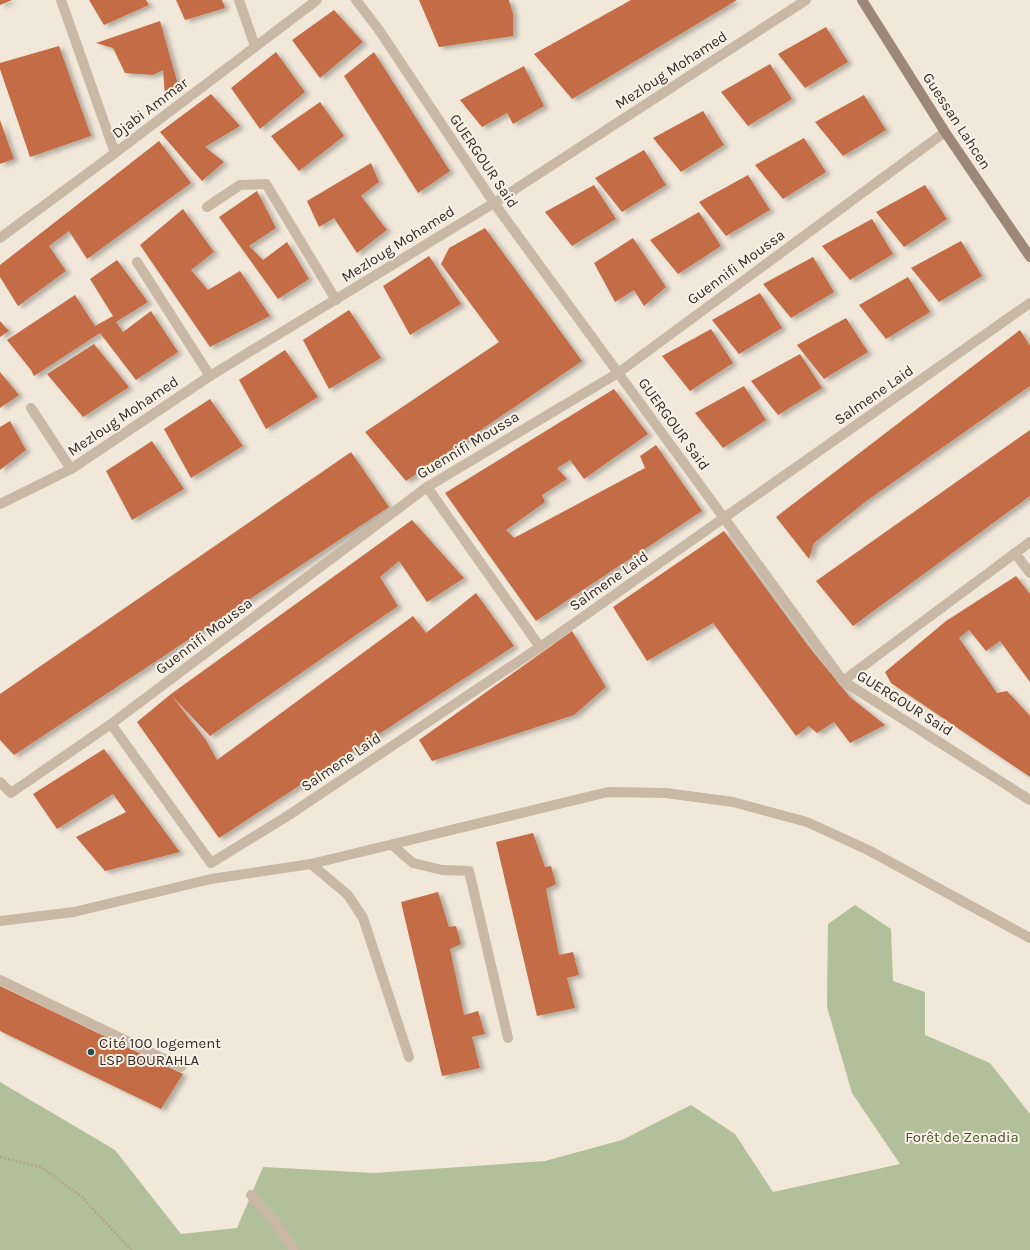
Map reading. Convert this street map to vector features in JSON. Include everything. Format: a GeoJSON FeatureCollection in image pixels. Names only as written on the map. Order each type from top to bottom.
{"type":"FeatureCollection","features":[{"type":"Feature","properties":{"kind":"main road","name":"Guessan Lahcen"},"geometry":{"type":"LineString","coordinates":[[862,0],[946,132],[1030,257]]}},
{"type":"Feature","properties":{"kind":"street"},"geometry":{"type":"LineString","coordinates":[[61,0],[115,153]]}},
{"type":"Feature","properties":{"kind":"street"},"geometry":{"type":"LineString","coordinates":[[239,0],[255,46]]}},
{"type":"Feature","properties":{"kind":"street","name":"Djabi Ammar"},"geometry":{"type":"LineString","coordinates":[[0,238],[317,0]]}},
{"type":"Feature","properties":{"kind":"street","name":"GUERGOUR Said"},"geometry":{"type":"LineString","coordinates":[[356,0],[379,30],[494,203],[843,681],[1030,800]]}},
{"type":"Feature","properties":{"kind":"street","name":"Mezloug Mohamed"},"geometry":{"type":"LineString","coordinates":[[0,504],[70,469],[210,376],[494,203],[806,0]]}},
{"type":"Feature","properties":{"kind":"street","name":"Guennifi Moussa"},"geometry":{"type":"LineString","coordinates":[[0,782],[11,793],[111,724],[427,487],[618,373],[946,132]]}},
{"type":"Feature","properties":{"kind":"street"},"geometry":{"type":"LineString","coordinates":[[207,207],[240,185],[266,184],[336,300]]}},
{"type":"Feature","properties":{"kind":"street"},"geometry":{"type":"LineString","coordinates":[[137,262],[210,376]]}},
{"type":"Feature","properties":{"kind":"street","name":"Salmene Laid"},"geometry":{"type":"LineString","coordinates":[[211,863],[289,815],[540,647],[1030,303]]}},
{"type":"Feature","properties":{"kind":"street"},"geometry":{"type":"LineString","coordinates":[[31,408],[70,469]]}},
{"type":"Feature","properties":{"kind":"street"},"geometry":{"type":"LineString","coordinates":[[427,487],[540,647]]}},
{"type":"Feature","properties":{"kind":"street"},"geometry":{"type":"LineString","coordinates":[[843,681],[1030,542]]}},
{"type":"Feature","properties":{"kind":"street"},"geometry":{"type":"LineString","coordinates":[[1015,553],[1030,573]]}},
{"type":"Feature","properties":{"kind":"street"},"geometry":{"type":"LineString","coordinates":[[111,724],[211,863],[211,879]]}},
{"type":"Feature","properties":{"kind":"street"},"geometry":{"type":"LineString","coordinates":[[0,921],[74,912],[211,879],[311,864],[608,792],[666,793],[726,801],[807,822],[868,850],[1030,938]]}},
{"type":"Feature","properties":{"kind":"street"},"geometry":{"type":"LineString","coordinates":[[392,845],[413,863],[442,870],[469,871],[508,1038]]}},
{"type":"Feature","properties":{"kind":"street"},"geometry":{"type":"LineString","coordinates":[[311,864],[348,895],[363,918],[410,1056]]}},
{"type":"Feature","properties":{"kind":"street"},"geometry":{"type":"LineString","coordinates":[[0,980],[181,1068]]}},
{"type":"Feature","properties":{"kind":"street"},"geometry":{"type":"LineString","coordinates":[[251,1195],[277,1225],[294,1250]]}},
{"type":"Feature","properties":{"kind":"path"},"geometry":{"type":"LineString","coordinates":[[0,1157],[41,1167],[82,1196],[131,1250]]}},
{"type":"Feature","properties":{"kind":"green space","name":"Forêt de Zenadia"},"geometry":{"type":"Polygon","coordinates":[[[855,905],[891,929],[893,981],[925,992],[925,1035],[990,1063],[1030,1114],[1030,1250],[0,1250],[0,1082],[115,1150],[181,1234],[237,1228],[263,1167],[374,1173],[545,1161],[622,1140],[691,1105],[735,1134],[773,1192],[900,1164],[852,1093],[827,1007],[828,924],[855,905]]]}},
{"type":"Feature","properties":{"kind":"building"},"geometry":{"type":"Polygon","coordinates":[[[0,0],[12,0],[0,5],[0,0]]]}},
{"type":"Feature","properties":{"kind":"building"},"geometry":{"type":"Polygon","coordinates":[[[89,0],[146,0],[149,5],[104,25],[89,0]]]}},
{"type":"Feature","properties":{"kind":"building"},"geometry":{"type":"Polygon","coordinates":[[[176,0],[222,0],[225,8],[185,20],[176,0]]]}},
{"type":"Feature","properties":{"kind":"building"},"geometry":{"type":"Polygon","coordinates":[[[419,0],[509,0],[513,14],[513,36],[439,47],[419,0]]]}},
{"type":"Feature","properties":{"kind":"building"},"geometry":{"type":"Polygon","coordinates":[[[631,0],[737,0],[572,99],[534,54],[631,0]]]}},
{"type":"Feature","properties":{"kind":"building"},"geometry":{"type":"Polygon","coordinates":[[[334,10],[363,42],[320,78],[292,40],[334,10]]]}},
{"type":"Feature","properties":{"kind":"building"},"geometry":{"type":"Polygon","coordinates":[[[160,21],[179,88],[165,95],[163,70],[153,75],[125,73],[113,48],[96,43],[160,21]]]}},
{"type":"Feature","properties":{"kind":"building"},"geometry":{"type":"Polygon","coordinates":[[[826,27],[848,62],[805,88],[778,54],[826,27]]]}},
{"type":"Feature","properties":{"kind":"building"},"geometry":{"type":"Polygon","coordinates":[[[59,46],[91,136],[30,157],[0,69],[0,63],[59,46]]]}},
{"type":"Feature","properties":{"kind":"building"},"geometry":{"type":"Polygon","coordinates":[[[276,52],[305,92],[260,129],[231,88],[276,52]]]}},
{"type":"Feature","properties":{"kind":"building"},"geometry":{"type":"Polygon","coordinates":[[[374,52],[450,171],[418,193],[344,76],[374,52]]]}},
{"type":"Feature","properties":{"kind":"building"},"geometry":{"type":"Polygon","coordinates":[[[770,64],[792,99],[748,126],[721,92],[770,64]]]}},
{"type":"Feature","properties":{"kind":"building"},"geometry":{"type":"Polygon","coordinates":[[[524,66],[544,106],[513,124],[507,113],[482,127],[460,100],[524,66]]]}},
{"type":"Feature","properties":{"kind":"building"},"geometry":{"type":"Polygon","coordinates":[[[211,94],[240,126],[205,147],[224,162],[202,181],[160,132],[211,94]]]}},
{"type":"Feature","properties":{"kind":"building"},"geometry":{"type":"Polygon","coordinates":[[[864,95],[886,130],[843,156],[815,122],[864,95]]]}},
{"type":"Feature","properties":{"kind":"building"},"geometry":{"type":"Polygon","coordinates":[[[320,102],[344,136],[299,171],[271,136],[320,102]]]}},
{"type":"Feature","properties":{"kind":"building"},"geometry":{"type":"Polygon","coordinates":[[[703,111],[724,145],[681,172],[653,138],[703,111]]]}},
{"type":"Feature","properties":{"kind":"building"},"geometry":{"type":"Polygon","coordinates":[[[0,120],[14,159],[0,164],[0,120]]]}},
{"type":"Feature","properties":{"kind":"building"},"geometry":{"type":"Polygon","coordinates":[[[804,138],[826,172],[783,199],[755,165],[804,138]]]}},
{"type":"Feature","properties":{"kind":"building"},"geometry":{"type":"Polygon","coordinates":[[[159,141],[191,183],[87,259],[69,231],[49,246],[66,271],[18,306],[0,277],[0,265],[159,141]]]}},
{"type":"Feature","properties":{"kind":"building"},"geometry":{"type":"Polygon","coordinates":[[[644,150],[666,185],[622,212],[595,178],[644,150]]]}},
{"type":"Feature","properties":{"kind":"building"},"geometry":{"type":"Polygon","coordinates":[[[371,163],[379,182],[361,196],[387,230],[357,253],[334,218],[319,227],[307,201],[371,163]]]}},
{"type":"Feature","properties":{"kind":"building"},"geometry":{"type":"Polygon","coordinates":[[[748,175],[770,210],[726,236],[699,202],[748,175]]]}},
{"type":"Feature","properties":{"kind":"building"},"geometry":{"type":"Polygon","coordinates":[[[594,185],[616,219],[572,246],[545,212],[594,185]]]}},
{"type":"Feature","properties":{"kind":"building"},"geometry":{"type":"Polygon","coordinates":[[[925,185],[947,219],[904,247],[876,212],[925,185]]]}},
{"type":"Feature","properties":{"kind":"building"},"geometry":{"type":"Polygon","coordinates":[[[257,191],[276,228],[249,246],[263,260],[287,242],[309,279],[278,299],[219,217],[257,191]]]}},
{"type":"Feature","properties":{"kind":"building"},"geometry":{"type":"Polygon","coordinates":[[[183,209],[214,252],[191,270],[208,290],[240,271],[270,316],[210,347],[140,245],[183,209]]]}},
{"type":"Feature","properties":{"kind":"building"},"geometry":{"type":"Polygon","coordinates":[[[699,212],[721,246],[678,274],[650,240],[699,212]]]}},
{"type":"Feature","properties":{"kind":"building"},"geometry":{"type":"Polygon","coordinates":[[[872,219],[893,254],[850,280],[822,246],[872,219]]]}},
{"type":"Feature","properties":{"kind":"building"},"geometry":{"type":"Polygon","coordinates":[[[485,228],[582,361],[406,481],[365,432],[499,342],[441,264],[449,248],[485,228]]]}},
{"type":"Feature","properties":{"kind":"building"},"geometry":{"type":"Polygon","coordinates":[[[633,238],[666,287],[644,306],[634,290],[615,302],[594,263],[633,238]]]}},
{"type":"Feature","properties":{"kind":"building"},"geometry":{"type":"Polygon","coordinates":[[[961,241],[982,276],[939,302],[911,268],[961,241]]]}},
{"type":"Feature","properties":{"kind":"building"},"geometry":{"type":"Polygon","coordinates":[[[429,256],[461,304],[410,335],[383,286],[429,256]]]}},
{"type":"Feature","properties":{"kind":"building"},"geometry":{"type":"Polygon","coordinates":[[[813,257],[834,292],[791,318],[763,284],[813,257]]]}},
{"type":"Feature","properties":{"kind":"building"},"geometry":{"type":"Polygon","coordinates":[[[117,260],[148,302],[116,322],[123,332],[151,311],[178,352],[136,380],[100,333],[34,376],[31,370],[7,340],[75,295],[95,326],[113,316],[90,279],[117,260]]]}},
{"type":"Feature","properties":{"kind":"building"},"geometry":{"type":"Polygon","coordinates":[[[908,277],[930,312],[886,339],[859,305],[908,277]]]}},
{"type":"Feature","properties":{"kind":"building"},"geometry":{"type":"Polygon","coordinates":[[[760,293],[782,328],[739,354],[712,320],[760,293]]]}},
{"type":"Feature","properties":{"kind":"building"},"geometry":{"type":"Polygon","coordinates":[[[349,310],[381,358],[329,389],[303,340],[349,310]]]}},
{"type":"Feature","properties":{"kind":"building"},"geometry":{"type":"Polygon","coordinates":[[[846,318],[868,352],[824,379],[797,345],[846,318]]]}},
{"type":"Feature","properties":{"kind":"building"},"geometry":{"type":"Polygon","coordinates":[[[0,321],[9,331],[0,337],[0,321]]]}},
{"type":"Feature","properties":{"kind":"building"},"geometry":{"type":"Polygon","coordinates":[[[711,329],[733,363],[690,391],[662,356],[711,329]]]}},
{"type":"Feature","properties":{"kind":"building"},"geometry":{"type":"Polygon","coordinates":[[[1020,330],[1030,346],[1030,386],[865,502],[814,543],[809,559],[776,517],[1020,330]]]}},
{"type":"Feature","properties":{"kind":"building"},"geometry":{"type":"Polygon","coordinates":[[[94,344],[129,387],[83,417],[47,374],[94,344]]]}},
{"type":"Feature","properties":{"kind":"building"},"geometry":{"type":"Polygon","coordinates":[[[285,350],[318,397],[266,429],[239,380],[285,350]]]}},
{"type":"Feature","properties":{"kind":"building"},"geometry":{"type":"Polygon","coordinates":[[[800,354],[822,388],[778,415],[751,381],[800,354]]]}},
{"type":"Feature","properties":{"kind":"building"},"geometry":{"type":"Polygon","coordinates":[[[0,372],[19,395],[0,408],[0,372]]]}},
{"type":"Feature","properties":{"kind":"building"},"geometry":{"type":"Polygon","coordinates":[[[744,386],[766,420],[723,448],[695,413],[744,386]]]}},
{"type":"Feature","properties":{"kind":"building"},"geometry":{"type":"Polygon","coordinates":[[[614,389],[648,434],[584,479],[570,460],[557,468],[567,479],[542,495],[545,502],[506,530],[514,538],[645,468],[640,456],[656,445],[702,511],[536,621],[445,493],[614,389]]]}},
{"type":"Feature","properties":{"kind":"building"},"geometry":{"type":"Polygon","coordinates":[[[210,399],[243,446],[191,478],[164,429],[210,399]]]}},
{"type":"Feature","properties":{"kind":"building"},"geometry":{"type":"Polygon","coordinates":[[[10,421],[26,450],[0,470],[0,427],[10,421]]]}},
{"type":"Feature","properties":{"kind":"building"},"geometry":{"type":"Polygon","coordinates":[[[1030,430],[1030,496],[853,626],[816,581],[1030,430]]]}},
{"type":"Feature","properties":{"kind":"building"},"geometry":{"type":"Polygon","coordinates":[[[152,441],[184,489],[132,520],[106,471],[152,441]]]}},
{"type":"Feature","properties":{"kind":"building"},"geometry":{"type":"Polygon","coordinates":[[[351,452],[389,507],[14,755],[0,740],[0,694],[351,452]]]}},
{"type":"Feature","properties":{"kind":"building"},"geometry":{"type":"Polygon","coordinates":[[[412,520],[464,578],[427,602],[399,561],[380,577],[398,606],[210,736],[172,696],[206,740],[217,760],[413,616],[426,633],[476,593],[514,646],[219,838],[137,722],[171,694],[412,520]]]}},
{"type":"Feature","properties":{"kind":"building"},"geometry":{"type":"Polygon","coordinates":[[[724,531],[809,647],[850,697],[885,725],[850,743],[834,722],[817,733],[809,726],[796,736],[713,623],[647,661],[613,607],[724,531]]]}},
{"type":"Feature","properties":{"kind":"building"},"geometry":{"type":"Polygon","coordinates":[[[1016,576],[1030,594],[1030,682],[1000,641],[986,651],[969,630],[959,638],[997,693],[1007,691],[1030,716],[1030,777],[891,683],[885,672],[946,621],[1016,576]]]}},
{"type":"Feature","properties":{"kind":"building"},"geometry":{"type":"Polygon","coordinates":[[[572,631],[606,687],[574,715],[432,761],[419,740],[572,631]]]}},
{"type":"Feature","properties":{"kind":"building"},"geometry":{"type":"Polygon","coordinates":[[[104,749],[180,852],[105,871],[76,837],[126,812],[113,794],[57,829],[33,794],[104,749]]]}},
{"type":"Feature","properties":{"kind":"building"},"geometry":{"type":"Polygon","coordinates":[[[533,833],[545,867],[551,866],[556,884],[546,889],[559,955],[573,952],[579,975],[567,978],[575,1008],[537,1016],[496,842],[533,833]]]}},
{"type":"Feature","properties":{"kind":"building"},"geometry":{"type":"Polygon","coordinates":[[[438,892],[449,927],[456,926],[461,944],[450,949],[464,1015],[478,1011],[485,1034],[472,1037],[480,1068],[442,1076],[401,902],[438,892]]]}},
{"type":"Feature","properties":{"kind":"building","name":"Cité 100 logement LSP BOURAHLA"},"geometry":{"type":"Polygon","coordinates":[[[0,986],[183,1074],[161,1109],[0,1031],[0,986]]]}},
{"type":"Feature","properties":{"kind":"place","name":"Cité 100 logement LSP BOURAHLA"},"geometry":{"type":"Point","coordinates":[91,1052]}}]}
